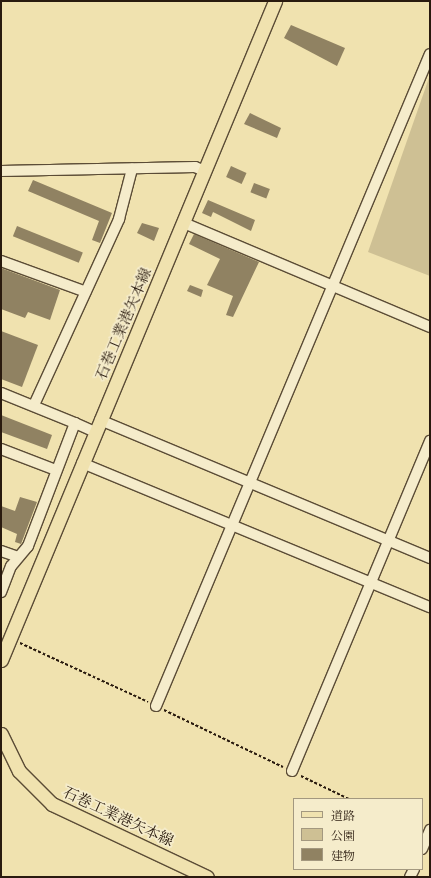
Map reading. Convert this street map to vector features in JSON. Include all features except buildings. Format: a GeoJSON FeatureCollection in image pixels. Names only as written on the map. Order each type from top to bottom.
{"type":"FeatureCollection","features":[{"type":"Feature","properties":{"kind":"main road","name":"石巻工業港矢本線"},"geometry":{"type":"LineString","coordinates":[[1,660],[100,420],[184,223],[275,1]]}},
{"type":"Feature","properties":{"kind":"main road","name":"石巻工業港矢本線"},"geometry":{"type":"LineString","coordinates":[[1,734],[19,771],[52,804],[207,877]]}},
{"type":"Feature","properties":{"kind":"street"},"geometry":{"type":"LineString","coordinates":[[156,706],[248,482],[430,54]]}},
{"type":"Feature","properties":{"kind":"street"},"geometry":{"type":"LineString","coordinates":[[1,171],[195,168],[205,171]]}},
{"type":"Feature","properties":{"kind":"street"},"geometry":{"type":"LineString","coordinates":[[34,406],[119,219],[132,169]]}},
{"type":"Feature","properties":{"kind":"street"},"geometry":{"type":"LineString","coordinates":[[184,223],[430,327]]}},
{"type":"Feature","properties":{"kind":"street"},"geometry":{"type":"LineString","coordinates":[[1,261],[86,292]]}},
{"type":"Feature","properties":{"kind":"street"},"geometry":{"type":"LineString","coordinates":[[1,393],[95,432]]}},
{"type":"Feature","properties":{"kind":"street"},"geometry":{"type":"LineString","coordinates":[[100,420],[430,558]]}},
{"type":"Feature","properties":{"kind":"street"},"geometry":{"type":"LineString","coordinates":[[1,592],[18,557],[28,546],[75,423]]}},
{"type":"Feature","properties":{"kind":"street"},"geometry":{"type":"LineString","coordinates":[[292,771],[370,581],[430,441]]}},
{"type":"Feature","properties":{"kind":"street"},"geometry":{"type":"LineString","coordinates":[[1,449],[56,470]]}},
{"type":"Feature","properties":{"kind":"street"},"geometry":{"type":"LineString","coordinates":[[82,463],[231,523],[430,607]]}},
{"type":"Feature","properties":{"kind":"street"},"geometry":{"type":"LineString","coordinates":[[1,551],[18,557]]}},
{"type":"Feature","properties":{"kind":"street"},"geometry":{"type":"LineString","coordinates":[[423,847],[430,830]]}},
{"type":"Feature","properties":{"kind":"path"},"geometry":{"type":"LineString","coordinates":[[9,638],[156,706],[347,798]]}},
{"type":"Feature","properties":{"kind":"green space"},"geometry":{"type":"Polygon","coordinates":[[[430,75],[430,276],[368,252],[430,75]]]}}]}
